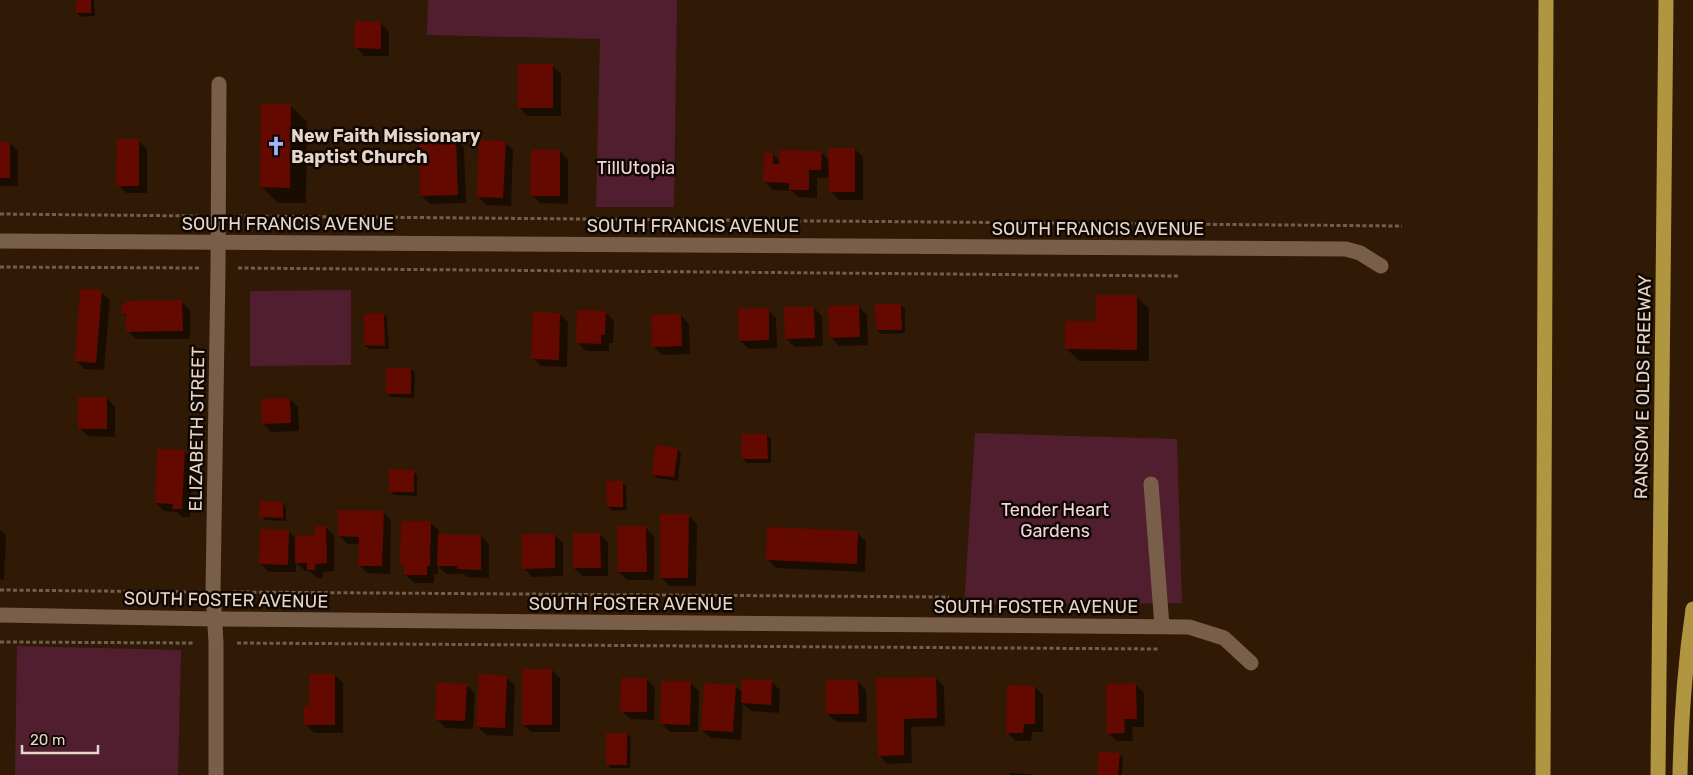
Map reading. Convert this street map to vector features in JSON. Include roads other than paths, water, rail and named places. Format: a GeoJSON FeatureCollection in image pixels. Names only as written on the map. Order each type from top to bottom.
{"type":"FeatureCollection","features":[{"type":"Feature","properties":{"kind":"highway"},"geometry":{"type":"LineString","coordinates":[[1542,0],[1546,33]]}},
{"type":"Feature","properties":{"kind":"highway"},"geometry":{"type":"LineString","coordinates":[[1543,775],[1546,0]]}},
{"type":"Feature","properties":{"kind":"highway","name":"RANSOM E OLDS FREEWAY"},"geometry":{"type":"LineString","coordinates":[[1658,775],[1666,0]]}},
{"type":"Feature","properties":{"kind":"highway"},"geometry":{"type":"LineString","coordinates":[[1680,775],[1681,725],[1693,609]]}},
{"type":"Feature","properties":{"kind":"street","name":"ELIZABETH STREET"},"geometry":{"type":"LineString","coordinates":[[216,775],[216,643],[213,592],[219,216],[219,84]]}},
{"type":"Feature","properties":{"kind":"street","name":"SOUTH FRANCIS AVENUE"},"geometry":{"type":"LineString","coordinates":[[0,241],[1346,249],[1360,253],[1381,266]]}},
{"type":"Feature","properties":{"kind":"street"},"geometry":{"type":"LineString","coordinates":[[1150,484],[1162,626]]}},
{"type":"Feature","properties":{"kind":"street","name":"SOUTH FOSTER AVENUE"},"geometry":{"type":"LineString","coordinates":[[0,615],[215,619],[1189,626],[1224,638],[1251,663]]}},
{"type":"Feature","properties":{"kind":"place","name":"New Faith Missionary Baptist Church"},"geometry":{"type":"Point","coordinates":[276,146]}},
{"type":"Feature","properties":{"kind":"park label","name":"TillUtopia"},"geometry":{"type":"Point","coordinates":[636,168]}},
{"type":"Feature","properties":{"kind":"park label","name":"Tender Heart Gardens"},"geometry":{"type":"Point","coordinates":[1055,520]}}]}
